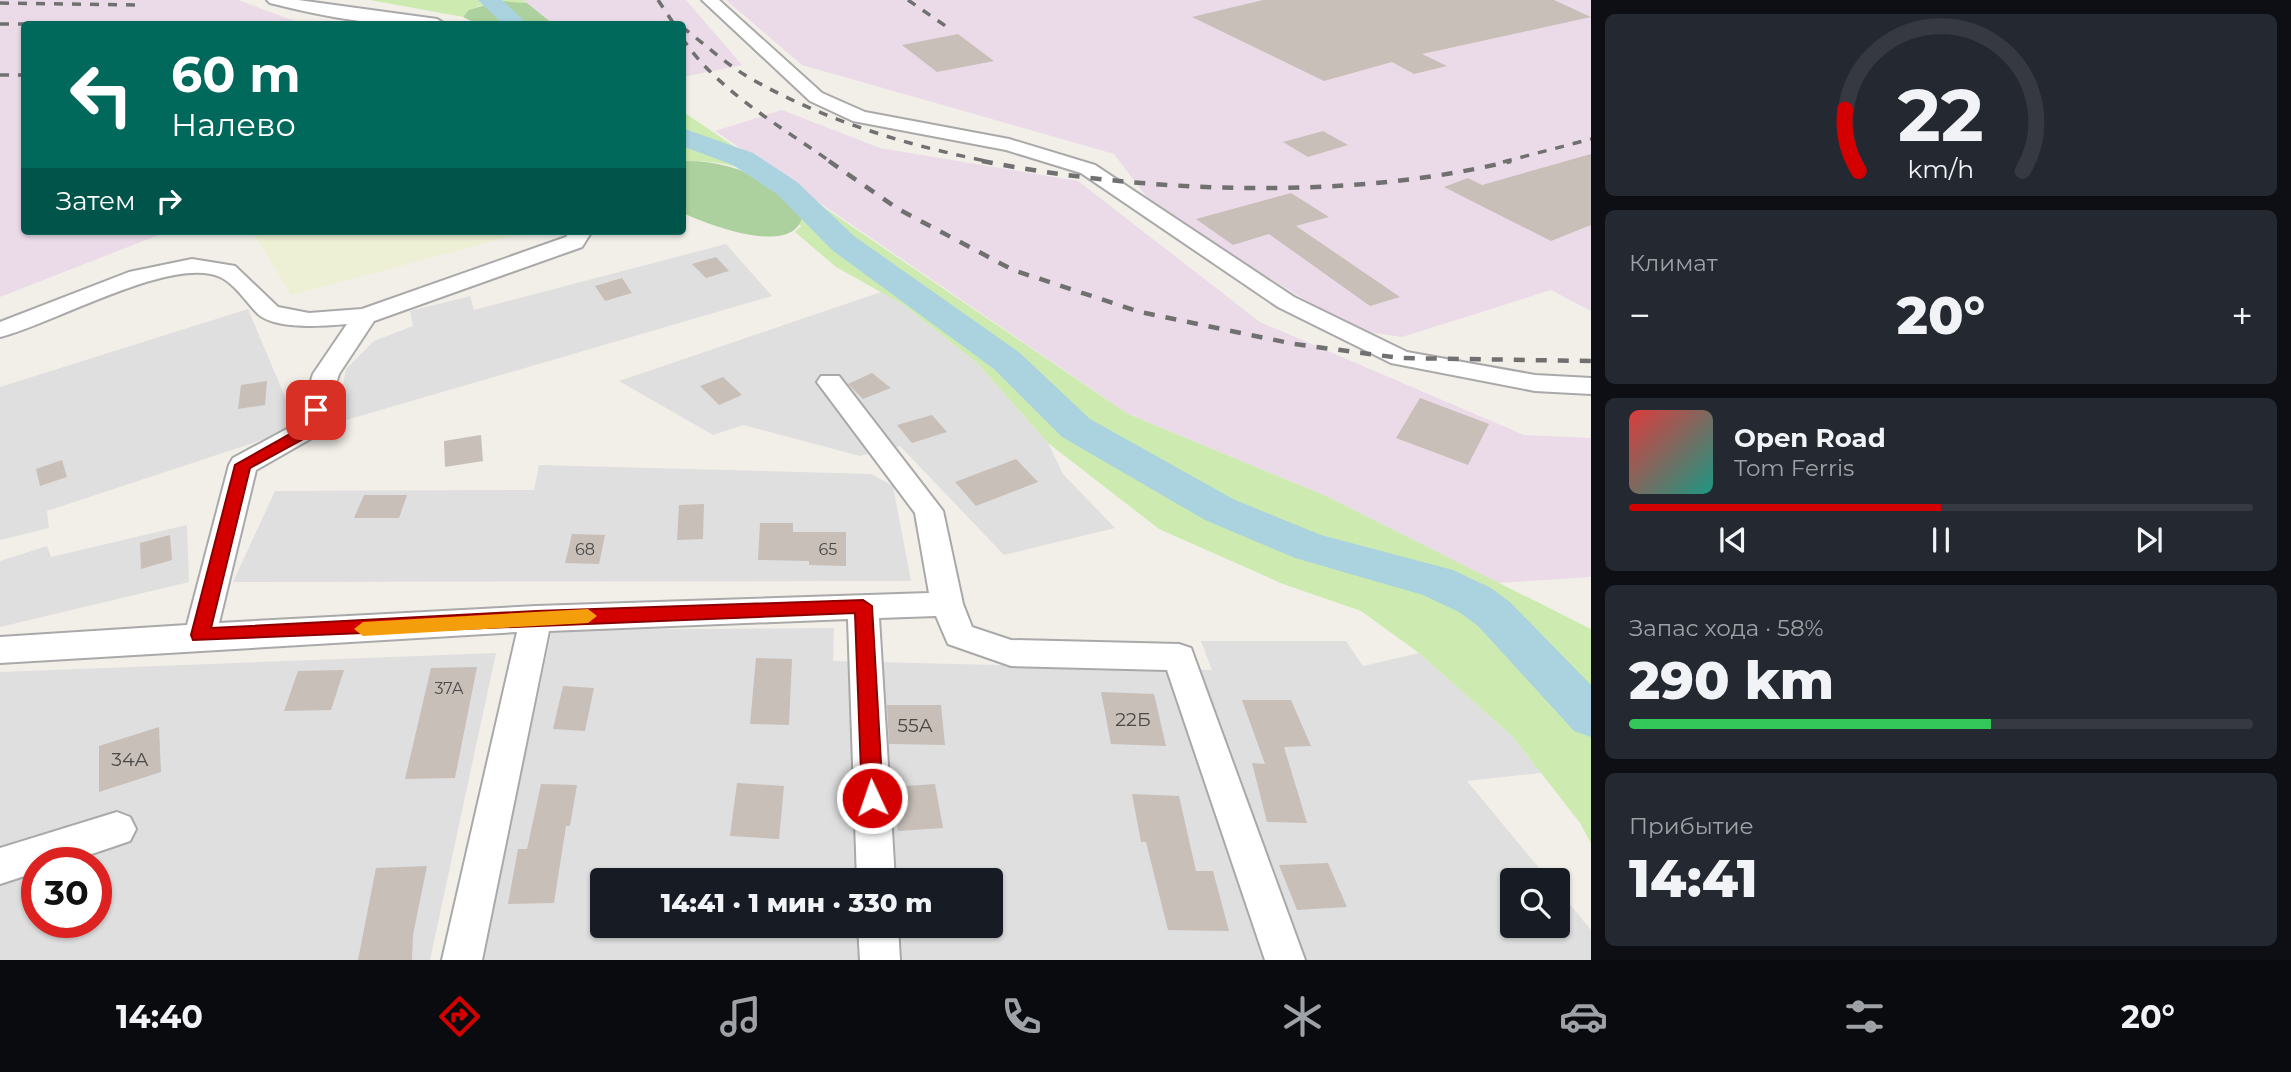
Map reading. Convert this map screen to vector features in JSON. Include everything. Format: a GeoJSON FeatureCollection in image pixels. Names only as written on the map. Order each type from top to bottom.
{"type":"FeatureCollection","features":[{"type":"Feature","properties":{"kind":"street"},"geometry":{"type":"LineString","coordinates":[[275,0],[333,12],[411,21]]}},
{"type":"Feature","properties":{"kind":"street"},"geometry":{"type":"LineString","coordinates":[[710,0],[816,97],[860,117],[1009,145],[1088,169],[1286,302],[1400,358],[1535,383],[1591,386]]}},
{"type":"Feature","properties":{"kind":"street"},"geometry":{"type":"LineString","coordinates":[[0,330],[137,277],[191,266],[227,271],[270,312],[309,320],[365,316],[574,242],[578,235]]}},
{"type":"Feature","properties":{"kind":"street"},"geometry":{"type":"LineString","coordinates":[[200,635],[243,465],[310,428],[326,374],[365,316]]}},
{"type":"Feature","properties":{"kind":"street"},"geometry":{"type":"LineString","coordinates":[[830,382],[929,511],[947,604],[959,635],[1011,653],[1178,657],[1284,960]]}},
{"type":"Feature","properties":{"kind":"street"},"geometry":{"type":"LineString","coordinates":[[0,650],[200,635],[536,618],[947,604]]}},
{"type":"Feature","properties":{"kind":"street"},"geometry":{"type":"LineString","coordinates":[[863,606],[875,868]]}},
{"type":"Feature","properties":{"kind":"street"},"geometry":{"type":"LineString","coordinates":[[462,960],[536,618]]}},
{"type":"Feature","properties":{"kind":"street"},"geometry":{"type":"LineString","coordinates":[[0,866],[117,829]]}},
{"type":"Feature","properties":{"kind":"street"},"geometry":{"type":"LineString","coordinates":[[879,938],[880,960]]}},
{"type":"Feature","properties":{"kind":"shaded area"},"geometry":{"type":"Polygon","coordinates":[[[0,0],[238,0],[295,21],[21,21],[21,235],[159,235],[0,297],[0,0]]]}},
{"type":"Feature","properties":{"kind":"shaded area"},"geometry":{"type":"Polygon","coordinates":[[[523,0],[686,0],[742,65],[686,76],[686,21],[549,21],[523,0]]]}},
{"type":"Feature","properties":{"kind":"shaded area"},"geometry":{"type":"Polygon","coordinates":[[[726,0],[1591,0],[1591,311],[1551,290],[1402,337],[1354,330],[1155,208],[1114,154],[802,65],[726,0]]]}},
{"type":"Feature","properties":{"kind":"shaded area"},"geometry":{"type":"Polygon","coordinates":[[[782,110],[880,148],[1078,181],[1260,322],[1524,435],[1591,438],[1591,577],[1498,583],[1326,496],[1128,414],[715,131],[782,110]]]}},
{"type":"Feature","properties":{"kind":"shaded area"},"geometry":{"type":"Polygon","coordinates":[[[726,244],[772,296],[336,423],[346,369],[374,341],[413,326],[410,311],[470,296],[474,310],[726,244]]]}},
{"type":"Feature","properties":{"kind":"shaded area"},"geometry":{"type":"Polygon","coordinates":[[[881,292],[904,305],[977,363],[1048,443],[1063,474],[1115,528],[1004,555],[900,446],[860,456],[743,425],[713,435],[619,381],[881,292]]]}},
{"type":"Feature","properties":{"kind":"shaded area"},"geometry":{"type":"Polygon","coordinates":[[[248,309],[298,428],[47,511],[49,528],[0,540],[0,387],[248,309]]]}},
{"type":"Feature","properties":{"kind":"shaded area"},"geometry":{"type":"Polygon","coordinates":[[[539,465],[872,474],[893,486],[911,581],[233,582],[275,491],[534,490],[539,465]]]}},
{"type":"Feature","properties":{"kind":"shaded area"},"geometry":{"type":"Polygon","coordinates":[[[187,525],[189,582],[0,627],[0,561],[47,546],[51,557],[187,525]]]}},
{"type":"Feature","properties":{"kind":"shaded area"},"geometry":{"type":"Polygon","coordinates":[[[834,628],[833,661],[1212,670],[1201,641],[1346,641],[1363,666],[1419,653],[1513,737],[1541,773],[1467,781],[1539,868],[1500,868],[1500,938],[1570,938],[1570,905],[1591,930],[1591,960],[481,960],[552,630],[834,628]]]}},
{"type":"Feature","properties":{"kind":"shaded area"},"geometry":{"type":"Polygon","coordinates":[[[496,653],[430,960],[0,960],[0,672],[496,653]]]}},
{"type":"Feature","properties":{"kind":"green space"},"geometry":{"type":"Polygon","coordinates":[[[370,0],[523,0],[527,3],[484,5],[469,11],[463,17],[370,0]]]}},
{"type":"Feature","properties":{"kind":"green space"},"geometry":{"type":"Polygon","coordinates":[[[498,1],[527,3],[549,21],[471,21],[463,17],[469,10],[498,1]]]}},
{"type":"Feature","properties":{"kind":"green space"},"geometry":{"type":"Polygon","coordinates":[[[686,114],[1128,414],[1326,496],[1591,629],[1591,843],[1580,823],[1513,737],[1419,653],[1361,611],[1283,584],[1159,529],[1048,443],[977,363],[904,305],[836,267],[795,232],[801,226],[764,184],[739,168],[686,161],[686,114]]]}},
{"type":"Feature","properties":{"kind":"green space"},"geometry":{"type":"Polygon","coordinates":[[[686,161],[717,164],[749,174],[777,190],[803,214],[797,227],[785,235],[769,237],[712,225],[686,214],[686,161]]]}},
{"type":"Feature","properties":{"kind":"green space"},"geometry":{"type":"Polygon","coordinates":[[[254,235],[517,235],[291,295],[254,235]]]}},
{"type":"Feature","properties":{"kind":"building"},"geometry":{"type":"Polygon","coordinates":[[[1263,0],[1554,0],[1591,17],[1422,54],[1447,66],[1414,74],[1392,62],[1324,81],[1192,17],[1263,0]]]}},
{"type":"Feature","properties":{"kind":"building"},"geometry":{"type":"Polygon","coordinates":[[[958,34],[994,61],[937,72],[902,45],[958,34]]]}},
{"type":"Feature","properties":{"kind":"building"},"geometry":{"type":"Polygon","coordinates":[[[1323,131],[1348,145],[1308,157],[1283,142],[1323,131]]]}},
{"type":"Feature","properties":{"kind":"building"},"geometry":{"type":"Polygon","coordinates":[[[1591,154],[1591,225],[1551,241],[1444,187],[1468,178],[1482,185],[1591,154]]]}},
{"type":"Feature","properties":{"kind":"building"},"geometry":{"type":"Polygon","coordinates":[[[1291,193],[1329,217],[1296,226],[1400,297],[1370,306],[1269,234],[1233,245],[1196,219],[1291,193]]]}},
{"type":"Feature","properties":{"kind":"building"},"geometry":{"type":"Polygon","coordinates":[[[716,257],[729,271],[706,278],[692,264],[716,257]]]}},
{"type":"Feature","properties":{"kind":"building"},"geometry":{"type":"Polygon","coordinates":[[[622,278],[632,293],[605,301],[595,286],[622,278]]]}},
{"type":"Feature","properties":{"kind":"building"},"geometry":{"type":"Polygon","coordinates":[[[872,373],[891,388],[863,399],[848,384],[872,373]]]}},
{"type":"Feature","properties":{"kind":"building"},"geometry":{"type":"Polygon","coordinates":[[[723,377],[742,395],[719,405],[700,386],[723,377]]]}},
{"type":"Feature","properties":{"kind":"building"},"geometry":{"type":"Polygon","coordinates":[[[267,381],[265,405],[238,409],[241,385],[267,381]]]}},
{"type":"Feature","properties":{"kind":"building"},"geometry":{"type":"Polygon","coordinates":[[[1420,398],[1489,424],[1468,465],[1396,438],[1420,398]]]}},
{"type":"Feature","properties":{"kind":"building"},"geometry":{"type":"Polygon","coordinates":[[[932,415],[947,432],[912,443],[897,425],[932,415]]]}},
{"type":"Feature","properties":{"kind":"building"},"geometry":{"type":"Polygon","coordinates":[[[481,435],[483,461],[445,467],[444,441],[481,435]]]}},
{"type":"Feature","properties":{"kind":"building"},"geometry":{"type":"Polygon","coordinates":[[[1016,459],[1038,482],[976,506],[955,482],[1016,459]]]}},
{"type":"Feature","properties":{"kind":"building"},"geometry":{"type":"Polygon","coordinates":[[[62,460],[67,477],[40,486],[36,469],[62,460]]]}},
{"type":"Feature","properties":{"kind":"building"},"geometry":{"type":"Polygon","coordinates":[[[364,495],[407,495],[399,518],[354,518],[364,495]]]}},
{"type":"Feature","properties":{"kind":"building"},"geometry":{"type":"Polygon","coordinates":[[[704,504],[703,539],[677,540],[679,505],[704,504]]]}},
{"type":"Feature","properties":{"kind":"building"},"geometry":{"type":"Polygon","coordinates":[[[760,523],[793,523],[793,532],[846,532],[846,566],[809,565],[809,561],[758,560],[760,523]]]}},
{"type":"Feature","properties":{"kind":"building"},"geometry":{"type":"Polygon","coordinates":[[[572,534],[605,535],[599,564],[565,563],[572,534]]]}},
{"type":"Feature","properties":{"kind":"building"},"geometry":{"type":"Polygon","coordinates":[[[170,535],[172,560],[141,569],[140,543],[170,535]]]}},
{"type":"Feature","properties":{"kind":"building"},"geometry":{"type":"Polygon","coordinates":[[[756,658],[792,659],[789,725],[750,724],[756,658]]]}},
{"type":"Feature","properties":{"kind":"building"},"geometry":{"type":"Polygon","coordinates":[[[477,667],[455,778],[405,779],[431,668],[477,667]]]}},
{"type":"Feature","properties":{"kind":"building"},"geometry":{"type":"Polygon","coordinates":[[[344,670],[331,710],[284,711],[298,671],[344,670]]]}},
{"type":"Feature","properties":{"kind":"building"},"geometry":{"type":"Polygon","coordinates":[[[563,686],[594,688],[585,731],[553,729],[563,686]]]}},
{"type":"Feature","properties":{"kind":"building"},"geometry":{"type":"Polygon","coordinates":[[[1101,692],[1154,694],[1166,746],[1111,744],[1101,692]]]}},
{"type":"Feature","properties":{"kind":"building"},"geometry":{"type":"Polygon","coordinates":[[[1242,700],[1291,700],[1311,746],[1284,747],[1307,823],[1267,822],[1252,763],[1265,764],[1242,700]]]}},
{"type":"Feature","properties":{"kind":"building"},"geometry":{"type":"Polygon","coordinates":[[[887,705],[941,705],[945,745],[889,744],[887,705]]]}},
{"type":"Feature","properties":{"kind":"building"},"geometry":{"type":"Polygon","coordinates":[[[159,727],[161,772],[99,792],[99,746],[159,727]]]}},
{"type":"Feature","properties":{"kind":"building"},"geometry":{"type":"Polygon","coordinates":[[[737,783],[784,786],[779,839],[730,836],[737,783]]]}},
{"type":"Feature","properties":{"kind":"building"},"geometry":{"type":"Polygon","coordinates":[[[541,784],[577,785],[570,826],[566,826],[554,903],[508,904],[518,849],[527,849],[541,784]]]}},
{"type":"Feature","properties":{"kind":"building"},"geometry":{"type":"Polygon","coordinates":[[[935,784],[943,828],[898,831],[892,787],[935,784]]]}},
{"type":"Feature","properties":{"kind":"building"},"geometry":{"type":"Polygon","coordinates":[[[1132,794],[1179,796],[1196,871],[1213,871],[1229,931],[1168,930],[1146,842],[1141,842],[1132,794]]]}},
{"type":"Feature","properties":{"kind":"building"},"geometry":{"type":"Polygon","coordinates":[[[1328,863],[1347,907],[1297,910],[1279,865],[1328,863]]]}},
{"type":"Feature","properties":{"kind":"building"},"geometry":{"type":"Polygon","coordinates":[[[427,866],[413,935],[412,960],[358,960],[376,868],[427,866]]]}},
{"type":"Feature","properties":{"kind":"waterway"},"geometry":{"type":"LineString","coordinates":[[489,0],[513,21]]}},
{"type":"Feature","properties":{"kind":"waterway"},"geometry":{"type":"LineString","coordinates":[[686,138],[743,159],[787,188],[843,243],[1007,361],[1076,428],[1220,510],[1310,547],[1437,582],[1475,600],[1494,614],[1591,717]]}},
{"type":"Feature","properties":{"kind":"railway"},"geometry":{"type":"LineString","coordinates":[[658,0],[672,21]]}},
{"type":"Feature","properties":{"kind":"railway"},"geometry":{"type":"LineString","coordinates":[[908,0],[950,29]]}},
{"type":"Feature","properties":{"kind":"railway"},"geometry":{"type":"LineString","coordinates":[[0,3],[142,5]]}},
{"type":"Feature","properties":{"kind":"railway"},"geometry":{"type":"LineString","coordinates":[[0,24],[21,24]]}},
{"type":"Feature","properties":{"kind":"railway"},"geometry":{"type":"LineString","coordinates":[[686,30],[745,75],[812,109],[900,140],[991,162]]}},
{"type":"Feature","properties":{"kind":"railway"},"geometry":{"type":"LineString","coordinates":[[686,43],[713,75],[732,91],[831,162]]}},
{"type":"Feature","properties":{"kind":"railway"},"geometry":{"type":"LineString","coordinates":[[0,75],[21,75]]}},
{"type":"Feature","properties":{"kind":"railway"},"geometry":{"type":"LineString","coordinates":[[1503,162],[1591,139]]}},
{"type":"Feature","properties":{"kind":"railway"},"geometry":{"type":"LineString","coordinates":[[829,161],[898,209],[1013,270],[1140,312],[1294,344],[1400,358],[1591,361]]}},
{"type":"Feature","properties":{"kind":"railway"},"geometry":{"type":"LineString","coordinates":[[982,161],[1110,180],[1246,188],[1382,182],[1448,174],[1511,161]]}},
{"type":"Feature","properties":{"kind":"slow traffic"},"geometry":{"type":"LineString","coordinates":[[363,629],[588,616]]}},
{"type":"Feature","properties":{"kind":"route"},"geometry":{"type":"LineString","coordinates":[[316,410],[310,428],[243,465],[200,635],[345,630],[536,618],[863,606],[872,798]]}}]}
